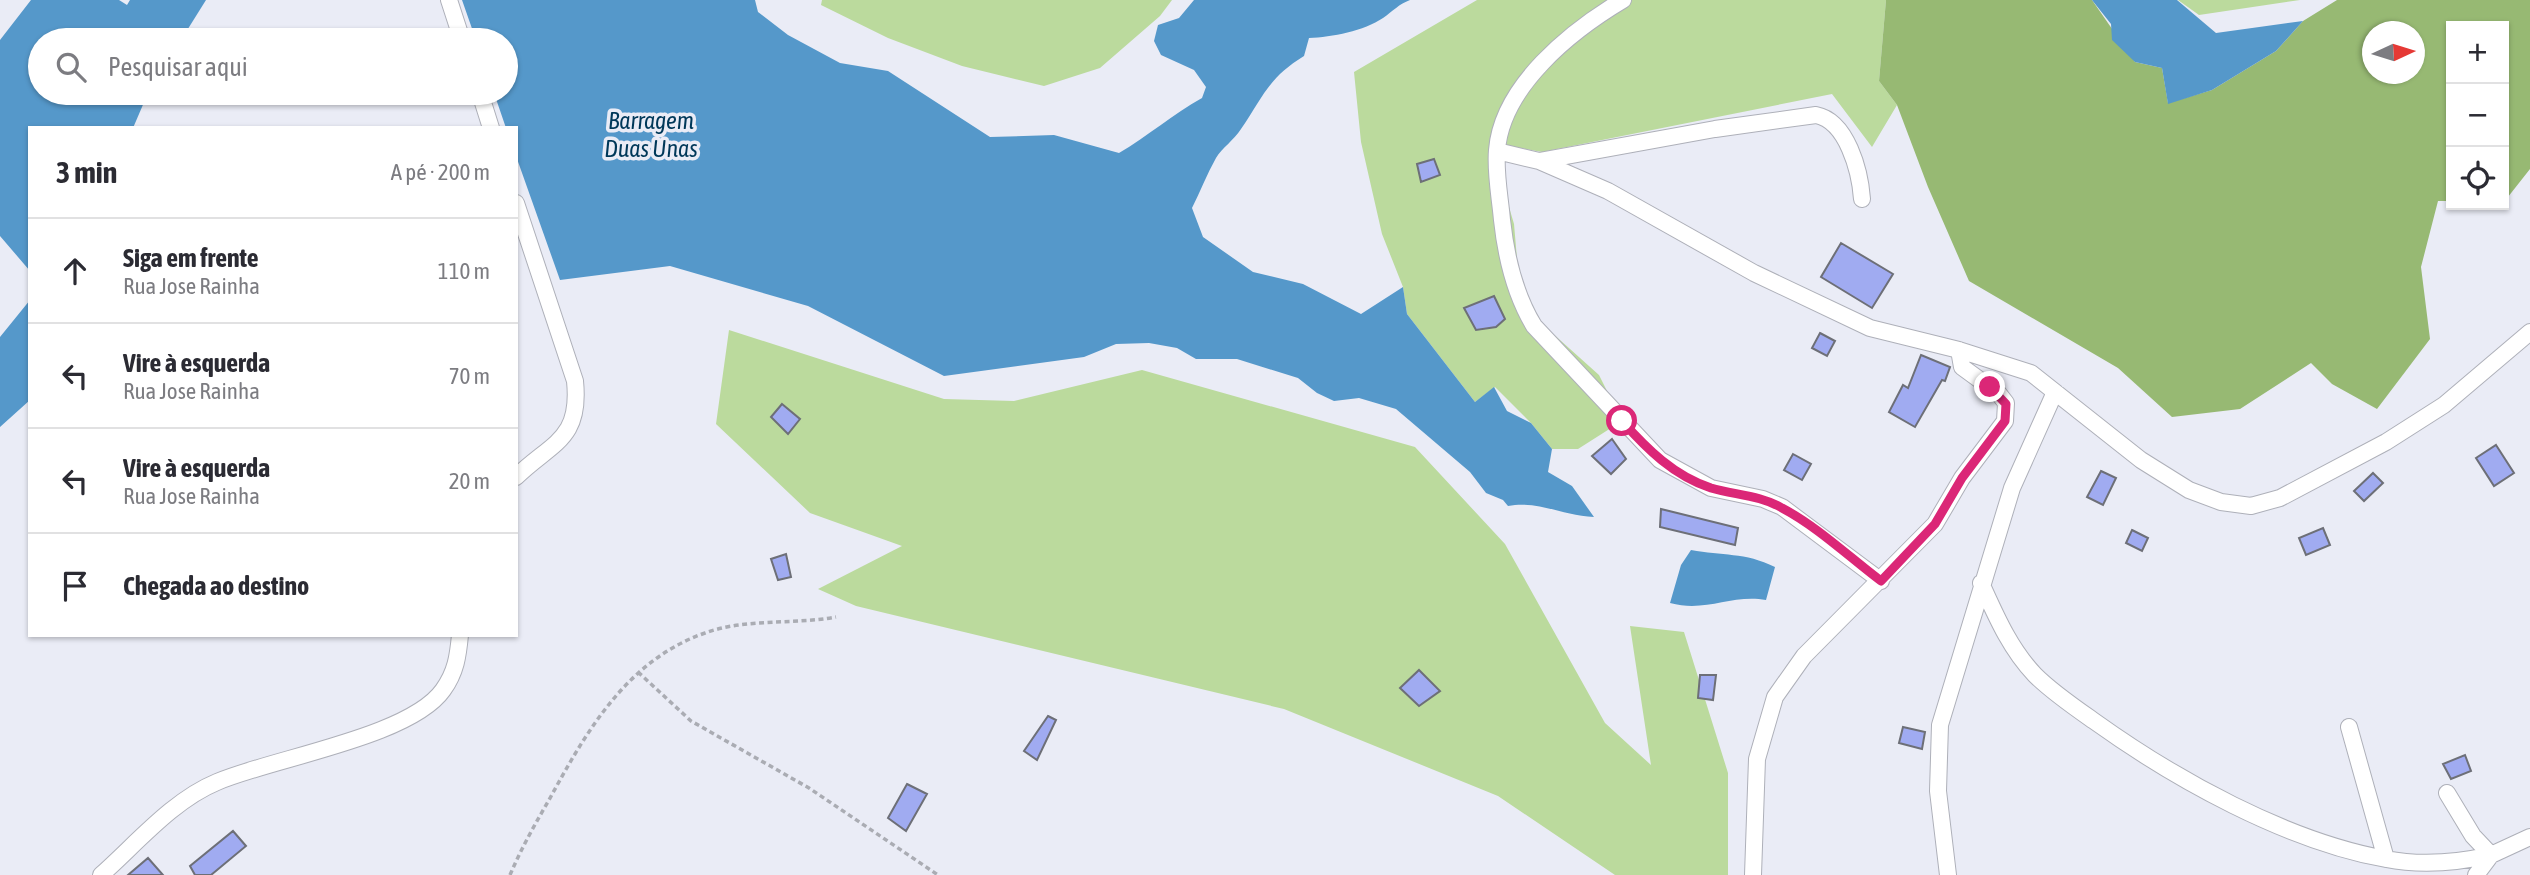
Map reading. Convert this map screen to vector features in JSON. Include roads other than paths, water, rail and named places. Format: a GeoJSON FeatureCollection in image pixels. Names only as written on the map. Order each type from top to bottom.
{"type":"FeatureCollection","features":[{"type":"Feature","properties":{"kind":"street"},"geometry":{"type":"LineString","coordinates":[[449,0],[459,28]]}},
{"type":"Feature","properties":{"kind":"street"},"geometry":{"type":"LineString","coordinates":[[1623,0],[1537,67],[1511,102],[1497,150],[1498,184],[1511,272],[1521,304],[1534,326],[1660,460],[1711,488],[1763,499],[1782,507],[1881,581]]}},
{"type":"Feature","properties":{"kind":"street"},"geometry":{"type":"LineString","coordinates":[[484,105],[490,126]]}},
{"type":"Feature","properties":{"kind":"street"},"geometry":{"type":"LineString","coordinates":[[1539,161],[1715,129],[1816,115],[1827,117],[1836,125],[1856,165],[1862,199]]}},
{"type":"Feature","properties":{"kind":"street"},"geometry":{"type":"LineString","coordinates":[[1497,150],[1539,161],[1608,191],[1754,272],[1870,328],[1959,350],[2031,373],[2166,477],[2221,502],[2251,506],[2302,487],[2420,421],[2530,332]]}},
{"type":"Feature","properties":{"kind":"street"},"geometry":{"type":"LineString","coordinates":[[518,208],[575,381],[578,402],[573,424],[556,445],[518,475]]}},
{"type":"Feature","properties":{"kind":"street"},"geometry":{"type":"LineString","coordinates":[[1753,875],[1757,759],[1775,697],[1804,656],[1935,524],[1973,462],[2005,421],[2006,404],[1999,394],[1962,367],[1959,350]]}},
{"type":"Feature","properties":{"kind":"street"},"geometry":{"type":"LineString","coordinates":[[1948,875],[1938,791],[1940,725],[2012,488],[2055,393]]}},
{"type":"Feature","properties":{"kind":"street"},"geometry":{"type":"LineString","coordinates":[[1982,583],[2004,634],[2035,675],[2166,771],[2258,814],[2340,848],[2423,864],[2458,862],[2491,855],[2530,837]]}},
{"type":"Feature","properties":{"kind":"street"},"geometry":{"type":"LineString","coordinates":[[101,875],[184,802],[216,782],[380,729],[422,710],[442,693],[456,669],[460,637]]}},
{"type":"Feature","properties":{"kind":"street"},"geometry":{"type":"LineString","coordinates":[[2350,727],[2386,859]]}},
{"type":"Feature","properties":{"kind":"street"},"geometry":{"type":"LineString","coordinates":[[2447,793],[2473,836],[2491,855]]}},
{"type":"Feature","properties":{"kind":"street"},"geometry":{"type":"LineString","coordinates":[[2476,875],[2491,855]]}},
{"type":"Feature","properties":{"kind":"water"},"geometry":{"type":"Polygon","coordinates":[[[31,0],[119,0],[127,5],[130,0],[206,0],[188,28],[28,28],[28,105],[143,105],[134,126],[28,126],[28,269],[0,236],[0,40],[31,0]]]}},
{"type":"Feature","properties":{"kind":"water","name":"Barragem Duas Unas"},"geometry":{"type":"Polygon","coordinates":[[[462,0],[755,0],[758,12],[788,35],[840,63],[888,71],[990,137],[1054,135],[1119,153],[1202,98],[1206,87],[1194,70],[1161,55],[1154,41],[1158,25],[1179,18],[1194,0],[1410,0],[1383,18],[1357,30],[1309,38],[1304,56],[1274,80],[1238,133],[1219,154],[1192,208],[1203,237],[1253,272],[1303,284],[1361,314],[1403,287],[1407,314],[1475,402],[1494,387],[1507,411],[1531,423],[1552,449],[1548,472],[1572,486],[1594,517],[1530,505],[1508,506],[1503,500],[1486,493],[1470,472],[1396,409],[1359,398],[1334,401],[1317,393],[1298,378],[1237,359],[1196,359],[1177,348],[1149,343],[1116,344],[1084,357],[944,376],[808,306],[670,266],[560,280],[518,162],[518,126],[505,126],[498,105],[518,105],[518,28],[472,28],[462,0]]]}},
{"type":"Feature","properties":{"kind":"water"},"geometry":{"type":"Polygon","coordinates":[[[2092,0],[2177,0],[2216,33],[2303,21],[2276,51],[2212,90],[2168,104],[2162,68],[2135,62],[2112,40],[2111,24],[2092,0]]]}},
{"type":"Feature","properties":{"kind":"water"},"geometry":{"type":"Polygon","coordinates":[[[28,302],[28,402],[0,427],[0,337],[28,302]]]}},
{"type":"Feature","properties":{"kind":"water"},"geometry":{"type":"Polygon","coordinates":[[[1691,550],[1743,557],[1775,567],[1766,600],[1741,599],[1695,606],[1670,603],[1681,565],[1691,550]]]}}]}
